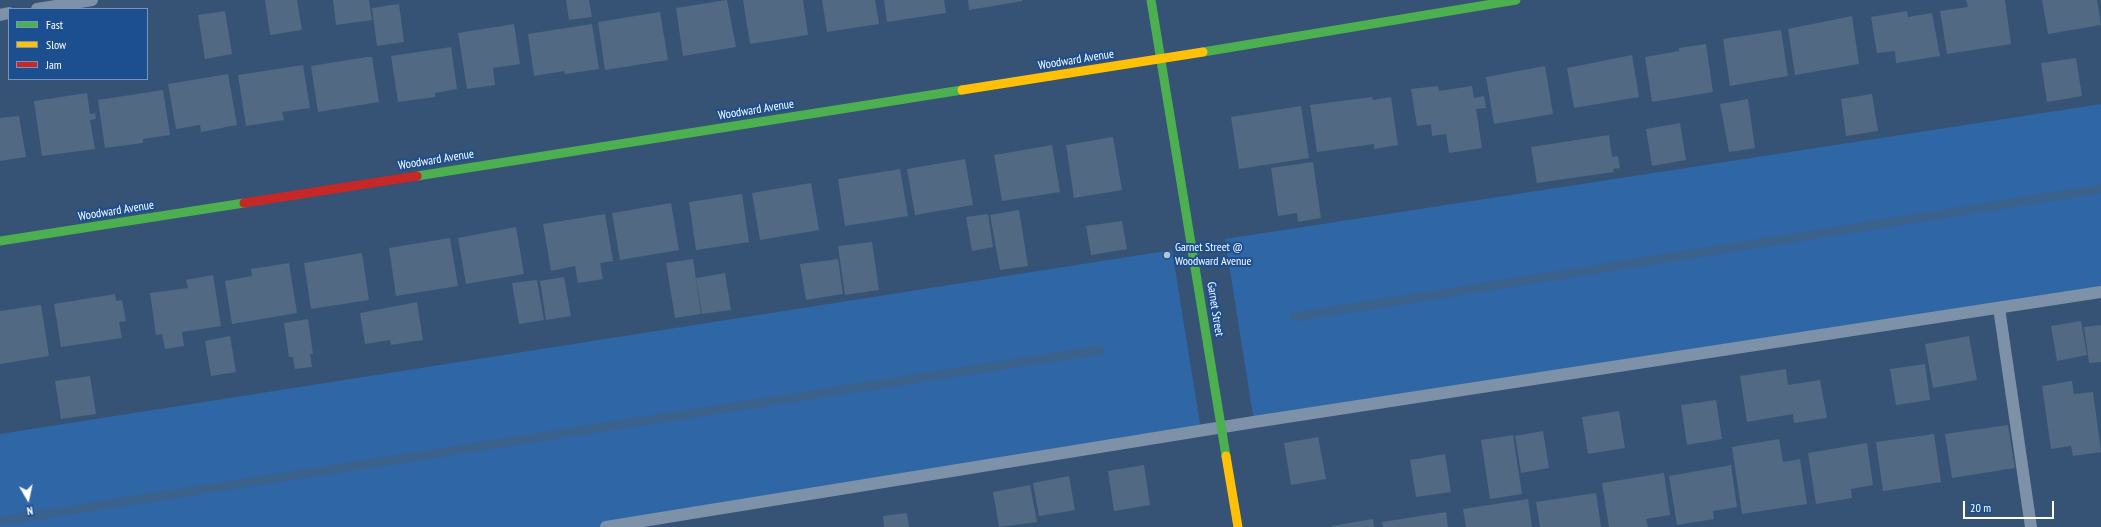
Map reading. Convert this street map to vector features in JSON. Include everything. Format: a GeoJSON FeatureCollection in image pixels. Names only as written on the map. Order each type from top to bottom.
{"type":"FeatureCollection","features":[{"type":"Feature","properties":{"kind":"street","name":"Garnet Street"},"geometry":{"type":"LineString","coordinates":[[1151,0],[1238,527]]}},
{"type":"Feature","properties":{"kind":"street","name":"Woodward Avenue"},"geometry":{"type":"LineString","coordinates":[[0,242],[1160,59],[1516,0]]}},
{"type":"Feature","properties":{"kind":"lane"},"geometry":{"type":"LineString","coordinates":[[43,8],[92,0]]}},
{"type":"Feature","properties":{"kind":"lane"},"geometry":{"type":"LineString","coordinates":[[606,527],[1222,427],[2101,292]]}},
{"type":"Feature","properties":{"kind":"lane"},"geometry":{"type":"LineString","coordinates":[[1999,308],[2031,527]]}},
{"type":"Feature","properties":{"kind":"shaded area"},"geometry":{"type":"Polygon","coordinates":[[[2101,104],[2101,291],[1254,422],[1225,239],[2101,104]]]}},
{"type":"Feature","properties":{"kind":"shaded area"},"geometry":{"type":"Polygon","coordinates":[[[1172,250],[1201,430],[606,527],[0,527],[0,434],[1172,250]]]}},
{"type":"Feature","properties":{"kind":"building"},"geometry":{"type":"Polygon","coordinates":[[[265,0],[297,0],[302,30],[270,35],[265,0]]]}},
{"type":"Feature","properties":{"kind":"building"},"geometry":{"type":"Polygon","coordinates":[[[333,0],[369,0],[372,20],[336,25],[333,0]]]}},
{"type":"Feature","properties":{"kind":"building"},"geometry":{"type":"Polygon","coordinates":[[[566,0],[589,0],[592,17],[569,20],[566,0]]]}},
{"type":"Feature","properties":{"kind":"building"},"geometry":{"type":"Polygon","coordinates":[[[727,0],[736,47],[683,56],[676,8],[727,0]]]}},
{"type":"Feature","properties":{"kind":"building"},"geometry":{"type":"Polygon","coordinates":[[[743,0],[803,0],[808,35],[750,44],[743,0]]]}},
{"type":"Feature","properties":{"kind":"building"},"geometry":{"type":"Polygon","coordinates":[[[822,0],[875,0],[879,24],[827,32],[822,0]]]}},
{"type":"Feature","properties":{"kind":"building"},"geometry":{"type":"Polygon","coordinates":[[[884,0],[944,0],[946,13],[887,22],[884,0]]]}},
{"type":"Feature","properties":{"kind":"building"},"geometry":{"type":"Polygon","coordinates":[[[968,0],[1022,0],[1023,1],[969,10],[968,0]]]}},
{"type":"Feature","properties":{"kind":"building"},"geometry":{"type":"Polygon","coordinates":[[[1966,0],[2005,0],[2011,44],[1947,54],[1940,11],[1968,7],[1966,0]]]}},
{"type":"Feature","properties":{"kind":"building"},"geometry":{"type":"Polygon","coordinates":[[[2042,0],[2097,0],[2101,25],[2048,34],[2042,0]]]}},
{"type":"Feature","properties":{"kind":"building"},"geometry":{"type":"Polygon","coordinates":[[[399,4],[404,42],[377,46],[372,8],[399,4]]]}},
{"type":"Feature","properties":{"kind":"building"},"geometry":{"type":"Polygon","coordinates":[[[225,11],[232,54],[205,59],[198,15],[225,11]]]}},
{"type":"Feature","properties":{"kind":"building"},"geometry":{"type":"Polygon","coordinates":[[[1907,11],[1908,17],[1932,13],[1940,56],[1896,63],[1895,51],[1877,53],[1871,17],[1907,11]]]}},
{"type":"Feature","properties":{"kind":"building"},"geometry":{"type":"Polygon","coordinates":[[[660,12],[668,60],[605,70],[598,22],[660,12]]]}},
{"type":"Feature","properties":{"kind":"building"},"geometry":{"type":"Polygon","coordinates":[[[1852,16],[1859,64],[1795,75],[1788,29],[1852,16]]]}},
{"type":"Feature","properties":{"kind":"building"},"geometry":{"type":"Polygon","coordinates":[[[514,24],[520,64],[493,68],[495,85],[467,89],[458,33],[514,24]]]}},
{"type":"Feature","properties":{"kind":"building"},"geometry":{"type":"Polygon","coordinates":[[[592,24],[599,69],[565,74],[564,71],[534,76],[528,34],[592,24]]]}},
{"type":"Feature","properties":{"kind":"building"},"geometry":{"type":"Polygon","coordinates":[[[1781,30],[1788,76],[1730,86],[1723,39],[1781,30]]]}},
{"type":"Feature","properties":{"kind":"building"},"geometry":{"type":"Polygon","coordinates":[[[1706,44],[1713,92],[1652,102],[1645,57],[1679,51],[1679,48],[1706,44]]]}},
{"type":"Feature","properties":{"kind":"building"},"geometry":{"type":"Polygon","coordinates":[[[451,47],[457,89],[435,93],[435,97],[398,102],[391,56],[451,47]]]}},
{"type":"Feature","properties":{"kind":"building"},"geometry":{"type":"Polygon","coordinates":[[[1632,55],[1639,97],[1574,108],[1567,68],[1632,55]]]}},
{"type":"Feature","properties":{"kind":"building"},"geometry":{"type":"Polygon","coordinates":[[[372,57],[379,102],[318,112],[311,66],[372,57]]]}},
{"type":"Feature","properties":{"kind":"building"},"geometry":{"type":"Polygon","coordinates":[[[2076,58],[2082,96],[2047,102],[2041,63],[2076,58]]]}},
{"type":"Feature","properties":{"kind":"building"},"geometry":{"type":"Polygon","coordinates":[[[303,65],[310,108],[282,112],[284,120],[246,126],[238,75],[303,65]]]}},
{"type":"Feature","properties":{"kind":"building"},"geometry":{"type":"Polygon","coordinates":[[[1545,66],[1553,114],[1494,124],[1486,77],[1545,66]]]}},
{"type":"Feature","properties":{"kind":"building"},"geometry":{"type":"Polygon","coordinates":[[[228,74],[237,125],[201,132],[200,125],[176,129],[168,84],[228,74]]]}},
{"type":"Feature","properties":{"kind":"building"},"geometry":{"type":"Polygon","coordinates":[[[1438,86],[1439,91],[1472,86],[1474,98],[1484,96],[1486,108],[1476,109],[1482,148],[1449,153],[1446,134],[1432,136],[1431,124],[1417,126],[1411,89],[1438,86]]]}},
{"type":"Feature","properties":{"kind":"building"},"geometry":{"type":"Polygon","coordinates":[[[163,90],[170,135],[143,139],[143,143],[105,148],[98,100],[163,90]]]}},
{"type":"Feature","properties":{"kind":"building"},"geometry":{"type":"Polygon","coordinates":[[[87,93],[90,114],[95,113],[96,119],[90,120],[95,149],[42,156],[34,101],[87,93]]]}},
{"type":"Feature","properties":{"kind":"building"},"geometry":{"type":"Polygon","coordinates":[[[1872,94],[1878,131],[1846,136],[1841,99],[1872,94]]]}},
{"type":"Feature","properties":{"kind":"building"},"geometry":{"type":"Polygon","coordinates":[[[1372,97],[1373,100],[1391,97],[1398,145],[1374,149],[1374,144],[1317,152],[1310,105],[1372,97]]]}},
{"type":"Feature","properties":{"kind":"building"},"geometry":{"type":"Polygon","coordinates":[[[1748,99],[1755,148],[1729,152],[1720,104],[1748,99]]]}},
{"type":"Feature","properties":{"kind":"building"},"geometry":{"type":"Polygon","coordinates":[[[1301,106],[1309,158],[1239,169],[1231,117],[1301,106]]]}},
{"type":"Feature","properties":{"kind":"building"},"geometry":{"type":"Polygon","coordinates":[[[19,116],[26,157],[0,161],[0,118],[19,116]]]}},
{"type":"Feature","properties":{"kind":"building"},"geometry":{"type":"Polygon","coordinates":[[[1680,123],[1686,160],[1652,166],[1646,129],[1680,123]]]}},
{"type":"Feature","properties":{"kind":"building"},"geometry":{"type":"Polygon","coordinates":[[[1609,135],[1612,157],[1618,156],[1620,168],[1613,169],[1614,172],[1537,183],[1531,147],[1609,135]]]}},
{"type":"Feature","properties":{"kind":"building"},"geometry":{"type":"Polygon","coordinates":[[[1113,137],[1122,190],[1074,198],[1066,145],[1113,137]]]}},
{"type":"Feature","properties":{"kind":"building"},"geometry":{"type":"Polygon","coordinates":[[[1052,145],[1060,192],[1002,201],[994,155],[1052,145]]]}},
{"type":"Feature","properties":{"kind":"building"},"geometry":{"type":"Polygon","coordinates":[[[965,159],[973,205],[915,215],[907,169],[965,159]]]}},
{"type":"Feature","properties":{"kind":"building"},"geometry":{"type":"Polygon","coordinates":[[[1313,162],[1321,218],[1298,222],[1297,213],[1278,216],[1271,168],[1313,162]]]}},
{"type":"Feature","properties":{"kind":"building"},"geometry":{"type":"Polygon","coordinates":[[[900,169],[908,216],[845,226],[838,179],[900,169]]]}},
{"type":"Feature","properties":{"kind":"building"},"geometry":{"type":"Polygon","coordinates":[[[811,183],[819,230],[760,240],[752,193],[811,183]]]}},
{"type":"Feature","properties":{"kind":"building"},"geometry":{"type":"Polygon","coordinates":[[[742,194],[749,242],[696,250],[689,202],[742,194]]]}},
{"type":"Feature","properties":{"kind":"building"},"geometry":{"type":"Polygon","coordinates":[[[671,203],[679,250],[620,260],[612,213],[671,203]]]}},
{"type":"Feature","properties":{"kind":"building"},"geometry":{"type":"Polygon","coordinates":[[[1019,210],[1028,266],[1000,270],[990,215],[1019,210]]]}},
{"type":"Feature","properties":{"kind":"building"},"geometry":{"type":"Polygon","coordinates":[[[605,214],[613,261],[600,263],[603,279],[578,283],[575,266],[551,271],[543,224],[605,214]]]}},
{"type":"Feature","properties":{"kind":"building"},"geometry":{"type":"Polygon","coordinates":[[[988,214],[993,247],[972,251],[966,217],[988,214]]]}},
{"type":"Feature","properties":{"kind":"building"},"geometry":{"type":"Polygon","coordinates":[[[1122,221],[1127,249],[1091,255],[1086,226],[1122,221]]]}},
{"type":"Feature","properties":{"kind":"building"},"geometry":{"type":"Polygon","coordinates":[[[516,227],[524,274],[466,284],[458,238],[516,227]]]}},
{"type":"Feature","properties":{"kind":"building"},"geometry":{"type":"Polygon","coordinates":[[[450,238],[458,286],[396,296],[389,248],[450,238]]]}},
{"type":"Feature","properties":{"kind":"building"},"geometry":{"type":"Polygon","coordinates":[[[872,242],[879,290],[845,295],[838,246],[872,242]]]}},
{"type":"Feature","properties":{"kind":"building"},"geometry":{"type":"Polygon","coordinates":[[[362,253],[369,300],[311,309],[304,263],[362,253]]]}},
{"type":"Feature","properties":{"kind":"building"},"geometry":{"type":"Polygon","coordinates":[[[693,259],[701,314],[675,318],[666,263],[693,259]]]}},
{"type":"Feature","properties":{"kind":"building"},"geometry":{"type":"Polygon","coordinates":[[[838,259],[843,294],[806,300],[800,264],[838,259]]]}},
{"type":"Feature","properties":{"kind":"building"},"geometry":{"type":"Polygon","coordinates":[[[289,263],[297,313],[232,324],[225,281],[252,276],[251,269],[289,263]]]}},
{"type":"Feature","properties":{"kind":"building"},"geometry":{"type":"Polygon","coordinates":[[[725,273],[731,310],[702,314],[696,278],[725,273]]]}},
{"type":"Feature","properties":{"kind":"building"},"geometry":{"type":"Polygon","coordinates":[[[213,275],[221,326],[182,332],[184,346],[165,349],[162,334],[156,335],[150,293],[188,288],[186,280],[213,275]]]}},
{"type":"Feature","properties":{"kind":"building"},"geometry":{"type":"Polygon","coordinates":[[[564,277],[571,316],[546,320],[540,281],[564,277]]]}},
{"type":"Feature","properties":{"kind":"building"},"geometry":{"type":"Polygon","coordinates":[[[537,280],[544,320],[519,324],[512,283],[537,280]]]}},
{"type":"Feature","properties":{"kind":"building"},"geometry":{"type":"Polygon","coordinates":[[[115,294],[116,301],[122,300],[126,321],[119,322],[122,338],[61,347],[54,304],[115,294]]]}},
{"type":"Feature","properties":{"kind":"building"},"geometry":{"type":"Polygon","coordinates":[[[417,302],[423,340],[391,345],[390,340],[365,344],[360,313],[417,302]]]}},
{"type":"Feature","properties":{"kind":"building"},"geometry":{"type":"Polygon","coordinates":[[[41,305],[49,356],[0,364],[0,311],[41,305]]]}},
{"type":"Feature","properties":{"kind":"building"},"geometry":{"type":"Polygon","coordinates":[[[308,319],[313,354],[310,354],[312,367],[295,369],[293,357],[289,357],[284,323],[308,319]]]}},
{"type":"Feature","properties":{"kind":"building"},"geometry":{"type":"Polygon","coordinates":[[[2081,321],[2087,355],[2057,361],[2051,326],[2081,321]]]}},
{"type":"Feature","properties":{"kind":"building"},"geometry":{"type":"Polygon","coordinates":[[[2101,325],[2101,362],[2089,363],[2084,327],[2101,325]]]}},
{"type":"Feature","properties":{"kind":"building"},"geometry":{"type":"Polygon","coordinates":[[[230,336],[236,372],[211,376],[205,341],[230,336]]]}},
{"type":"Feature","properties":{"kind":"building"},"geometry":{"type":"Polygon","coordinates":[[[1969,336],[1977,380],[1933,388],[1925,344],[1969,336]]]}},
{"type":"Feature","properties":{"kind":"building"},"geometry":{"type":"Polygon","coordinates":[[[1925,364],[1930,400],[1896,405],[1890,369],[1925,364]]]}},
{"type":"Feature","properties":{"kind":"building"},"geometry":{"type":"Polygon","coordinates":[[[1786,369],[1788,385],[1820,380],[1827,418],[1794,423],[1793,414],[1747,422],[1740,376],[1786,369]]]}},
{"type":"Feature","properties":{"kind":"building"},"geometry":{"type":"Polygon","coordinates":[[[90,376],[96,414],[61,419],[55,381],[90,376]]]}},
{"type":"Feature","properties":{"kind":"building"},"geometry":{"type":"Polygon","coordinates":[[[2072,381],[2074,394],[2093,392],[2101,452],[2073,456],[2071,446],[2051,449],[2042,386],[2072,381]]]}},
{"type":"Feature","properties":{"kind":"building"},"geometry":{"type":"Polygon","coordinates":[[[1716,400],[1722,439],[1687,445],[1681,405],[1716,400]]]}},
{"type":"Feature","properties":{"kind":"building"},"geometry":{"type":"Polygon","coordinates":[[[1619,411],[1625,448],[1588,454],[1582,417],[1619,411]]]}},
{"type":"Feature","properties":{"kind":"building"},"geometry":{"type":"Polygon","coordinates":[[[2008,425],[2015,468],[1952,478],[1945,434],[2008,425]]]}},
{"type":"Feature","properties":{"kind":"building"},"geometry":{"type":"Polygon","coordinates":[[[1543,431],[1549,468],[1521,473],[1515,436],[1543,431]]]}},
{"type":"Feature","properties":{"kind":"building"},"geometry":{"type":"Polygon","coordinates":[[[1934,434],[1941,482],[1883,491],[1876,442],[1934,434]]]}},
{"type":"Feature","properties":{"kind":"building"},"geometry":{"type":"Polygon","coordinates":[[[1513,435],[1522,494],[1490,499],[1481,440],[1513,435]]]}},
{"type":"Feature","properties":{"kind":"building"},"geometry":{"type":"Polygon","coordinates":[[[1318,437],[1326,479],[1291,485],[1284,443],[1318,437]]]}},
{"type":"Feature","properties":{"kind":"building"},"geometry":{"type":"Polygon","coordinates":[[[1779,439],[1783,462],[1800,459],[1807,504],[1742,514],[1732,447],[1779,439]]]}},
{"type":"Feature","properties":{"kind":"building"},"geometry":{"type":"Polygon","coordinates":[[[1867,443],[1873,485],[1851,489],[1852,498],[1816,504],[1808,453],[1867,443]]]}},
{"type":"Feature","properties":{"kind":"building"},"geometry":{"type":"Polygon","coordinates":[[[1445,454],[1451,492],[1416,497],[1410,460],[1445,454]]]}},
{"type":"Feature","properties":{"kind":"building"},"geometry":{"type":"Polygon","coordinates":[[[1144,465],[1150,505],[1114,511],[1108,471],[1144,465]]]}},
{"type":"Feature","properties":{"kind":"building"},"geometry":{"type":"Polygon","coordinates":[[[1731,465],[1737,507],[1713,511],[1714,519],[1677,525],[1669,476],[1731,465]]]}},
{"type":"Feature","properties":{"kind":"building"},"geometry":{"type":"Polygon","coordinates":[[[1664,473],[1670,515],[1646,519],[1648,527],[1609,527],[1602,483],[1664,473]]]}},
{"type":"Feature","properties":{"kind":"building"},"geometry":{"type":"Polygon","coordinates":[[[1069,476],[1075,510],[1039,516],[1033,483],[1069,476]]]}},
{"type":"Feature","properties":{"kind":"building"},"geometry":{"type":"Polygon","coordinates":[[[1030,485],[1037,522],[999,527],[993,492],[1030,485]]]}},
{"type":"Feature","properties":{"kind":"building"},"geometry":{"type":"Polygon","coordinates":[[[1596,493],[1601,527],[1540,527],[1536,502],[1596,493]]]}},
{"type":"Feature","properties":{"kind":"building"},"geometry":{"type":"Polygon","coordinates":[[[1528,499],[1532,527],[1466,527],[1463,509],[1528,499]]]}},
{"type":"Feature","properties":{"kind":"building"},"geometry":{"type":"Polygon","coordinates":[[[1446,512],[1448,527],[1383,527],[1382,522],[1446,512]]]}},
{"type":"Feature","properties":{"kind":"building"},"geometry":{"type":"Polygon","coordinates":[[[907,513],[909,527],[884,527],[883,516],[907,513]]]}},
{"type":"Feature","properties":{"kind":"building"},"geometry":{"type":"Polygon","coordinates":[[[1373,519],[1374,527],[1332,527],[1332,526],[1373,519]]]}},
{"type":"Feature","properties":{"kind":"waterway"},"geometry":{"type":"LineString","coordinates":[[1295,317],[2101,189]]}},
{"type":"Feature","properties":{"kind":"waterway"},"geometry":{"type":"LineString","coordinates":[[0,521],[1100,350]]}},
{"type":"Feature","properties":{"kind":"traffic: fast"},"geometry":{"type":"LineString","coordinates":[[1151,0],[1226,456]]}},
{"type":"Feature","properties":{"kind":"traffic: fast"},"geometry":{"type":"LineString","coordinates":[[1203,52],[1516,0]]}},
{"type":"Feature","properties":{"kind":"traffic: fast"},"geometry":{"type":"LineString","coordinates":[[417,176],[962,90]]}},
{"type":"Feature","properties":{"kind":"traffic: fast"},"geometry":{"type":"LineString","coordinates":[[0,241],[244,203]]}},
{"type":"Feature","properties":{"kind":"traffic: slow"},"geometry":{"type":"LineString","coordinates":[[962,90],[1203,52]]}},
{"type":"Feature","properties":{"kind":"traffic: slow"},"geometry":{"type":"LineString","coordinates":[[1226,456],[1238,527]]}},
{"type":"Feature","properties":{"kind":"traffic: jam"},"geometry":{"type":"LineString","coordinates":[[244,203],[417,176]]}},
{"type":"Feature","properties":{"kind":"place","name":"Garnet Street @ Woodward Avenue"},"geometry":{"type":"Point","coordinates":[1167,255]}}]}
